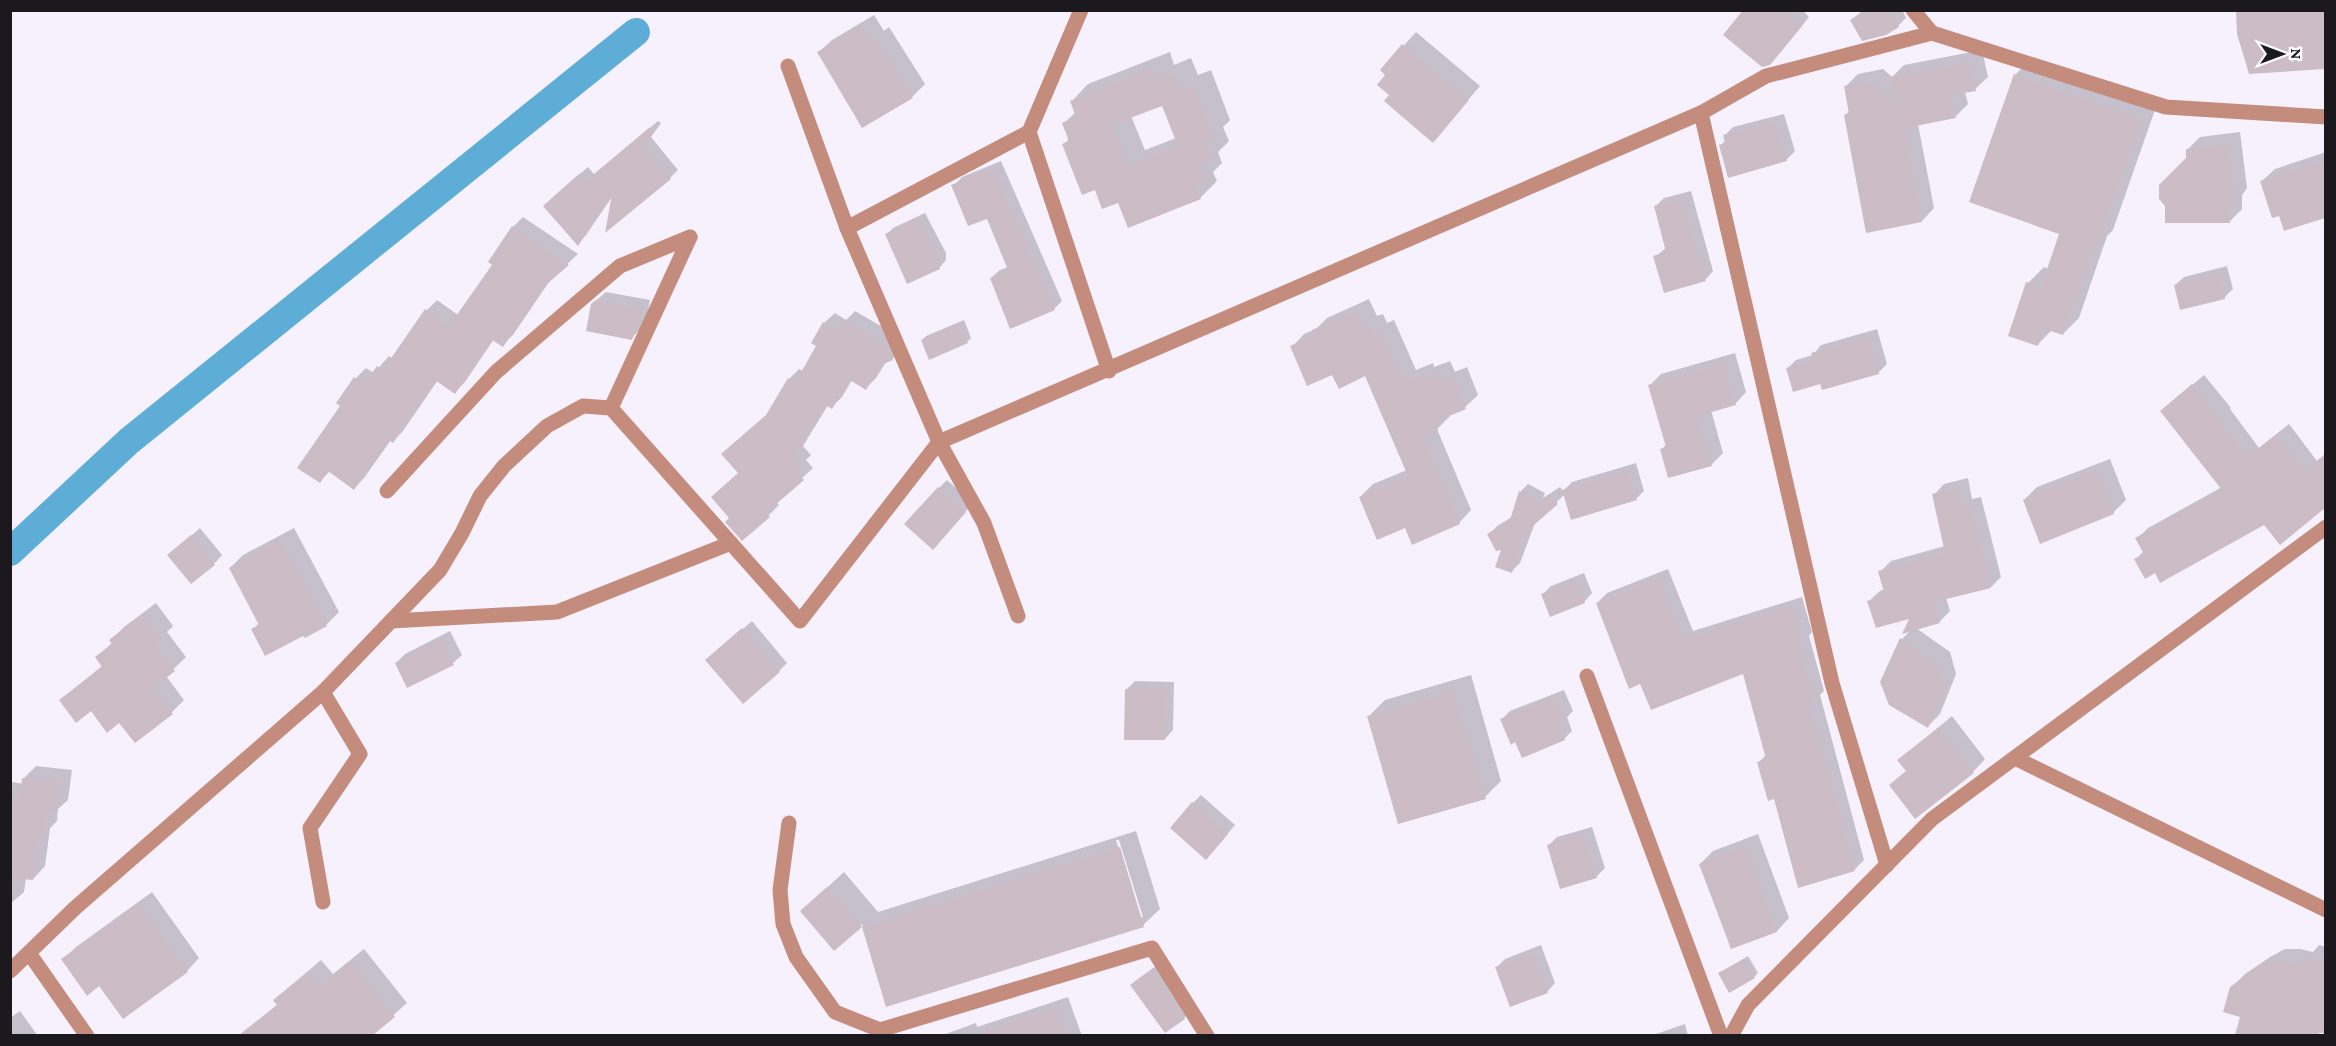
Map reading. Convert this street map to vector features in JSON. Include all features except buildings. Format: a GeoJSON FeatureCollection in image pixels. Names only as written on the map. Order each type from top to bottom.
{"type":"FeatureCollection","features":[{"type":"Feature","properties":{"kind":"street"},"geometry":{"type":"LineString","coordinates":[[847,228],[1029,132],[1081,10]]}},
{"type":"Feature","properties":{"kind":"street"},"geometry":{"type":"LineString","coordinates":[[1913,10],[1932,33]]}},
{"type":"Feature","properties":{"kind":"street"},"geometry":{"type":"LineString","coordinates":[[10,971],[75,908],[323,692],[440,570],[480,496],[504,466],[547,426],[583,406],[611,408],[800,621],[939,442],[1109,371],[1701,113],[1766,76],[1932,33],[2166,107],[2325,117]]}},
{"type":"Feature","properties":{"kind":"street"},"geometry":{"type":"LineString","coordinates":[[788,66],[847,228],[939,442],[984,523],[1017,616]]}},
{"type":"Feature","properties":{"kind":"street"},"geometry":{"type":"LineString","coordinates":[[1701,113],[1833,683],[1887,866]]}},
{"type":"Feature","properties":{"kind":"street"},"geometry":{"type":"LineString","coordinates":[[1029,132],[1109,371]]}},
{"type":"Feature","properties":{"kind":"street"},"geometry":{"type":"LineString","coordinates":[[387,491],[496,372],[620,266],[690,237],[611,408]]}},
{"type":"Feature","properties":{"kind":"street"},"geometry":{"type":"LineString","coordinates":[[1731,1035],[1748,1005],[1932,819],[2325,527]]}},
{"type":"Feature","properties":{"kind":"street"},"geometry":{"type":"LineString","coordinates":[[390,621],[557,612],[731,543]]}},
{"type":"Feature","properties":{"kind":"street"},"geometry":{"type":"LineString","coordinates":[[1587,676],[1721,1035]]}},
{"type":"Feature","properties":{"kind":"street"},"geometry":{"type":"LineString","coordinates":[[323,692],[360,754],[310,828],[323,902]]}},
{"type":"Feature","properties":{"kind":"street"},"geometry":{"type":"LineString","coordinates":[[2015,758],[2325,910]]}},
{"type":"Feature","properties":{"kind":"street"},"geometry":{"type":"LineString","coordinates":[[789,823],[780,890],[783,924],[796,957],[835,1012],[880,1030],[1152,948],[1207,1035]]}},
{"type":"Feature","properties":{"kind":"street"},"geometry":{"type":"LineString","coordinates":[[29,953],[87,1035]]}},
{"type":"Feature","properties":{"kind":"waterway"},"geometry":{"type":"LineString","coordinates":[[10,552],[129,441],[636,32]]}}]}
